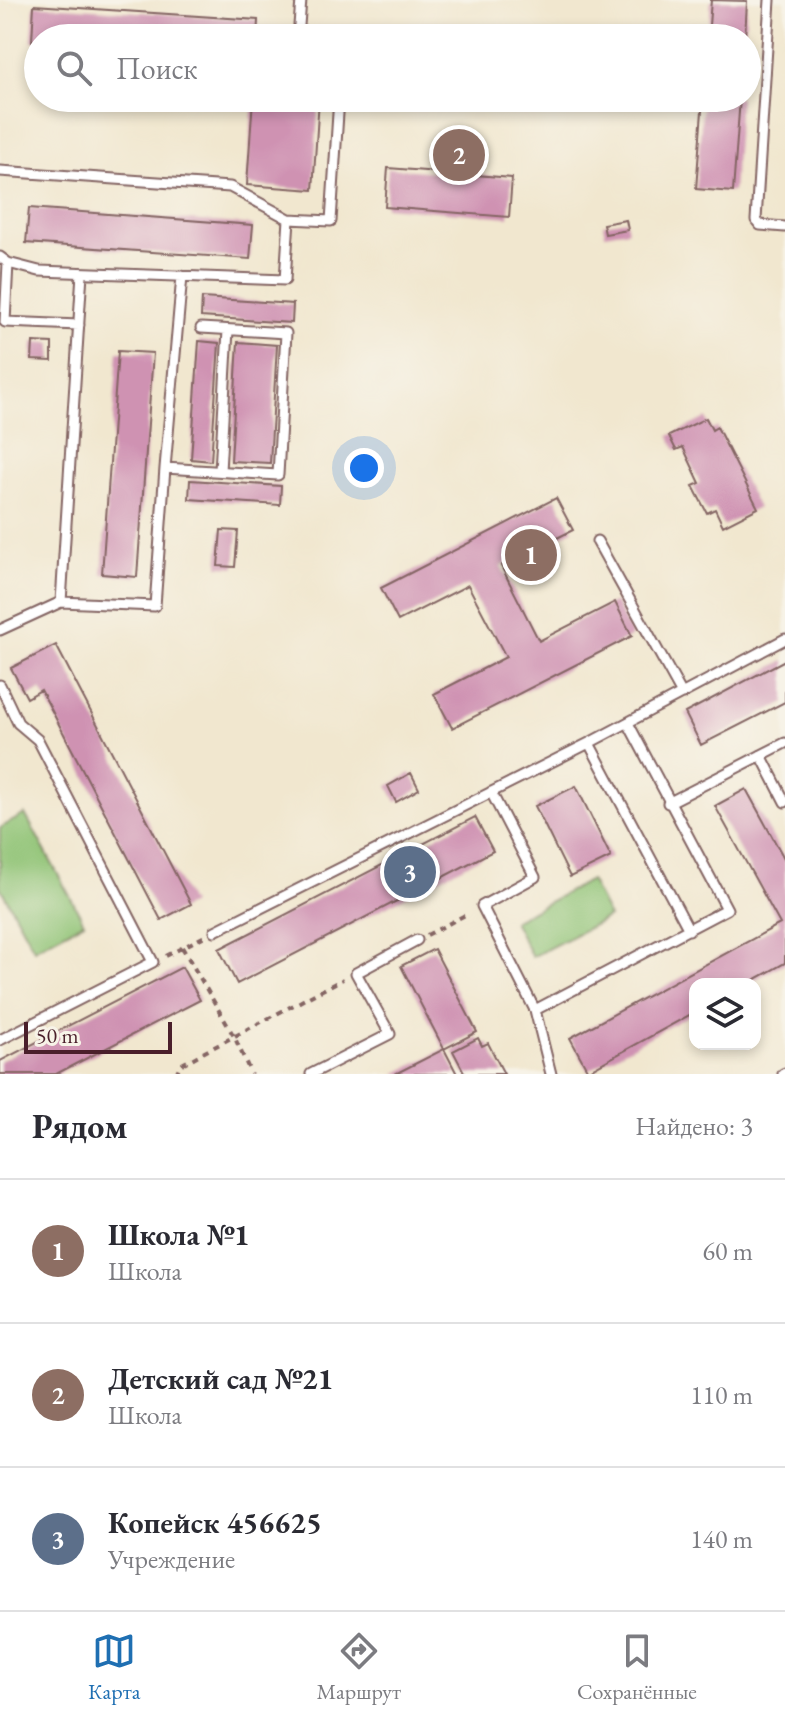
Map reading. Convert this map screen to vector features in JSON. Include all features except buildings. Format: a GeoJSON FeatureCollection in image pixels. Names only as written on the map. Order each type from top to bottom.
{"type":"FeatureCollection","features":[{"type":"Feature","properties":{"kind":"lane"},"geometry":{"type":"LineString","coordinates":[[299,24],[301,0]]}},
{"type":"Feature","properties":{"kind":"lane"},"geometry":{"type":"LineString","coordinates":[[770,0],[756,220],[760,225],[785,227]]}},
{"type":"Feature","properties":{"kind":"lane"},"geometry":{"type":"LineString","coordinates":[[0,171],[230,187],[289,219],[331,221],[338,112]]}},
{"type":"Feature","properties":{"kind":"lane"},"geometry":{"type":"LineString","coordinates":[[79,325],[5,322],[4,260],[39,271],[285,280],[289,219]]}},
{"type":"Feature","properties":{"kind":"lane"},"geometry":{"type":"LineString","coordinates":[[61,602],[82,273]]}},
{"type":"Feature","properties":{"kind":"lane"},"geometry":{"type":"LineString","coordinates":[[0,630],[61,602],[155,606],[182,276]]}},
{"type":"Feature","properties":{"kind":"lane"},"geometry":{"type":"LineString","coordinates":[[165,468],[278,475],[286,333],[201,328]]}},
{"type":"Feature","properties":{"kind":"lane"},"geometry":{"type":"LineString","coordinates":[[220,471],[228,330]]}},
{"type":"Feature","properties":{"kind":"lane"},"geometry":{"type":"LineString","coordinates":[[597,541],[682,694]]}},
{"type":"Feature","properties":{"kind":"lane"},"geometry":{"type":"LineString","coordinates":[[215,931],[589,743],[785,639]]}},
{"type":"Feature","properties":{"kind":"lane"},"geometry":{"type":"LineString","coordinates":[[0,685],[18,723],[38,740],[153,962],[0,1040]]}},
{"type":"Feature","properties":{"kind":"lane"},"geometry":{"type":"LineString","coordinates":[[535,1010],[727,909],[628,723]]}},
{"type":"Feature","properties":{"kind":"lane"},"geometry":{"type":"LineString","coordinates":[[589,743],[689,930]]}},
{"type":"Feature","properties":{"kind":"lane"},"geometry":{"type":"LineString","coordinates":[[668,803],[785,743]]}},
{"type":"Feature","properties":{"kind":"lane"},"geometry":{"type":"LineString","coordinates":[[761,755],[785,802]]}},
{"type":"Feature","properties":{"kind":"lane"},"geometry":{"type":"LineString","coordinates":[[491,792],[535,877],[482,906],[535,1010],[551,1074]]}},
{"type":"Feature","properties":{"kind":"lane"},"geometry":{"type":"LineString","coordinates":[[311,1074],[390,1034],[356,973],[417,940]]}},
{"type":"Feature","properties":{"kind":"path"},"geometry":{"type":"LineString","coordinates":[[417,940],[482,906]]}},
{"type":"Feature","properties":{"kind":"path"},"geometry":{"type":"LineString","coordinates":[[153,962],[215,931]]}},
{"type":"Feature","properties":{"kind":"path"},"geometry":{"type":"LineString","coordinates":[[182,947],[235,1038],[251,1074]]}},
{"type":"Feature","properties":{"kind":"path"},"geometry":{"type":"LineString","coordinates":[[176,1074],[180,1065],[356,973]]}},
{"type":"Feature","properties":{"kind":"green space"},"geometry":{"type":"Polygon","coordinates":[[[25,814],[84,922],[34,949],[0,887],[0,828],[25,814]]]}},
{"type":"Feature","properties":{"kind":"green space"},"geometry":{"type":"Polygon","coordinates":[[[590,880],[609,917],[532,957],[513,921],[590,880]]]}},
{"type":"Feature","properties":{"kind":"place","name":"Детский сад №21"},"geometry":{"type":"Point","coordinates":[459,155]}},
{"type":"Feature","properties":{"kind":"place","name":"Школа №1"},"geometry":{"type":"Point","coordinates":[531,555]}},
{"type":"Feature","properties":{"kind":"place","name":"Копейск 456625"},"geometry":{"type":"Point","coordinates":[410,872]}}]}
